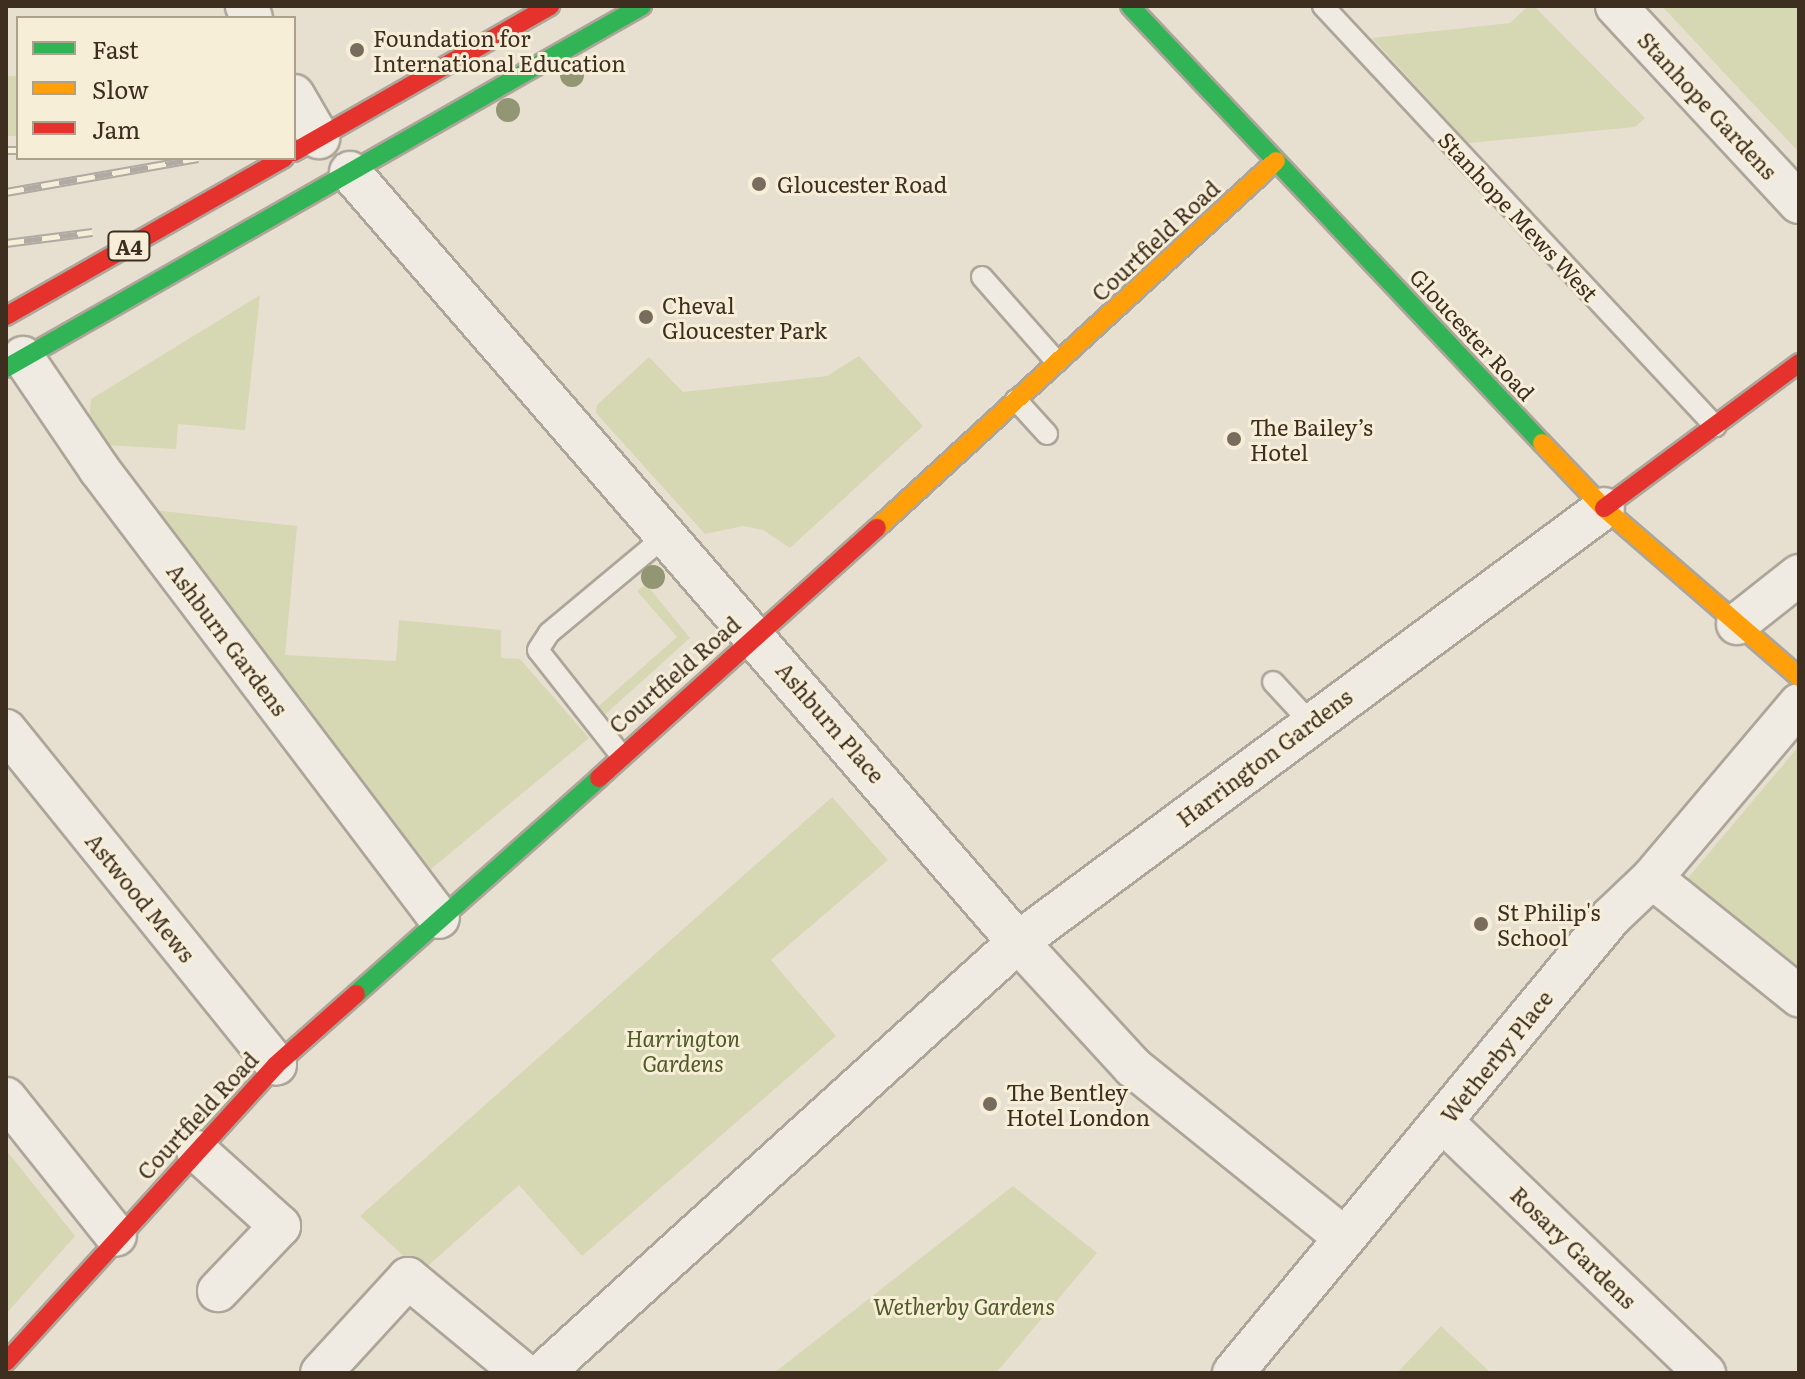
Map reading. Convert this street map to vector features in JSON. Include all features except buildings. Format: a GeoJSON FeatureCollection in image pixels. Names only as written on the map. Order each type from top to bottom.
{"type":"FeatureCollection","features":[{"type":"Feature","properties":{"kind":"main road"},"geometry":{"type":"LineString","coordinates":[[307,145],[550,6]]}},
{"type":"Feature","properties":{"kind":"main road","name":"A4"},"geometry":{"type":"LineString","coordinates":[[12,350],[350,172],[642,6]]}},
{"type":"Feature","properties":{"kind":"main road","name":"Gloucester Road"},"geometry":{"type":"LineString","coordinates":[[1130,6],[1604,508],[1799,677]]}},
{"type":"Feature","properties":{"kind":"main road","name":"A4"},"geometry":{"type":"LineString","coordinates":[[6,316],[280,160]]}},
{"type":"Feature","properties":{"kind":"main road","name":"Courtfield Road"},"geometry":{"type":"LineString","coordinates":[[6,1362],[116,1236],[276,1065],[1016,400],[1276,161]]}},
{"type":"Feature","properties":{"kind":"main road"},"geometry":{"type":"LineString","coordinates":[[1604,508],[1799,363]]}},
{"type":"Feature","properties":{"kind":"street","name":"Stanhope Gardens"},"geometry":{"type":"LineString","coordinates":[[1616,6],[1799,203]]}},
{"type":"Feature","properties":{"kind":"street"},"geometry":{"type":"LineString","coordinates":[[296,103],[307,145]]}},
{"type":"Feature","properties":{"kind":"street","name":"Ashburn Place"},"geometry":{"type":"LineString","coordinates":[[350,172],[756,635],[1018,942],[1133,1067],[1345,1238]]}},
{"type":"Feature","properties":{"kind":"street","name":"Ashburn Gardens"},"geometry":{"type":"LineString","coordinates":[[12,350],[439,918]]}},
{"type":"Feature","properties":{"kind":"street","name":"Harrington Gardens"},"geometry":{"type":"LineString","coordinates":[[543,1373],[1018,942],[1310,722],[1604,508]]}},
{"type":"Feature","properties":{"kind":"street"},"geometry":{"type":"LineString","coordinates":[[1737,624],[1799,575]]}},
{"type":"Feature","properties":{"kind":"street","name":"Wetherby Place"},"geometry":{"type":"LineString","coordinates":[[1345,1238],[1611,917],[1652,878],[1799,704]]}},
{"type":"Feature","properties":{"kind":"street","name":"Astwood Mews"},"geometry":{"type":"LineString","coordinates":[[6,730],[276,1065]]}},
{"type":"Feature","properties":{"kind":"street"},"geometry":{"type":"LineString","coordinates":[[1652,878],[1799,996]]}},
{"type":"Feature","properties":{"kind":"street"},"geometry":{"type":"LineString","coordinates":[[6,1098],[116,1236]]}},
{"type":"Feature","properties":{"kind":"street","name":"Rosary Gardens"},"geometry":{"type":"LineString","coordinates":[[1443,1122],[1705,1373]]}},
{"type":"Feature","properties":{"kind":"street"},"geometry":{"type":"LineString","coordinates":[[197,1151],[280,1226],[218,1291]]}},
{"type":"Feature","properties":{"kind":"street"},"geometry":{"type":"LineString","coordinates":[[1233,1373],[1345,1238]]}},
{"type":"Feature","properties":{"kind":"street"},"geometry":{"type":"LineString","coordinates":[[321,1373],[408,1278],[523,1373]]}},
{"type":"Feature","properties":{"kind":"lane","name":"Stanhope Mews West"},"geometry":{"type":"LineString","coordinates":[[1323,6],[1715,426]]}},
{"type":"Feature","properties":{"kind":"lane"},"geometry":{"type":"LineString","coordinates":[[982,277],[1057,362]]}},
{"type":"Feature","properties":{"kind":"lane"},"geometry":{"type":"LineString","coordinates":[[1016,400],[1047,434]]}},
{"type":"Feature","properties":{"kind":"lane"},"geometry":{"type":"LineString","coordinates":[[620,754],[538,650],[549,633],[668,534]]}},
{"type":"Feature","properties":{"kind":"lane"},"geometry":{"type":"LineString","coordinates":[[1273,682],[1310,722]]}},
{"type":"Feature","properties":{"kind":"green space"},"geometry":{"type":"Polygon","coordinates":[[[1528,6],[1534,6],[1645,118],[1635,127],[1468,143],[1372,38],[1510,23],[1528,6]]]}},
{"type":"Feature","properties":{"kind":"green space"},"geometry":{"type":"Polygon","coordinates":[[[1662,6],[1799,6],[1799,152],[1742,92],[1662,6]]]}},
{"type":"Feature","properties":{"kind":"green space"},"geometry":{"type":"Polygon","coordinates":[[[6,76],[16,76],[16,136],[6,136],[6,76]]]}},
{"type":"Feature","properties":{"kind":"green space"},"geometry":{"type":"Polygon","coordinates":[[[260,295],[245,430],[178,424],[176,449],[105,445],[89,423],[91,399],[260,295]]]}},
{"type":"Feature","properties":{"kind":"green space"},"geometry":{"type":"Polygon","coordinates":[[[859,356],[923,426],[790,548],[763,530],[743,526],[705,534],[596,413],[597,405],[649,357],[683,392],[827,376],[859,356]]]}},
{"type":"Feature","properties":{"kind":"green space"},"geometry":{"type":"Polygon","coordinates":[[[153,510],[297,526],[285,655],[396,661],[399,620],[501,630],[501,658],[520,659],[589,738],[425,874],[153,510]]]}},
{"type":"Feature","properties":{"kind":"green space"},"geometry":{"type":"Polygon","coordinates":[[[646,584],[690,638],[601,718],[594,710],[677,637],[637,591],[646,584]]]}},
{"type":"Feature","properties":{"kind":"green space"},"geometry":{"type":"Polygon","coordinates":[[[1799,746],[1799,970],[1687,879],[1799,746]]]}},
{"type":"Feature","properties":{"kind":"green space","name":"Harrington Gardens"},"geometry":{"type":"Polygon","coordinates":[[[832,797],[888,860],[771,960],[836,1036],[582,1256],[519,1185],[421,1272],[360,1216],[832,797]]]}},
{"type":"Feature","properties":{"kind":"green space"},"geometry":{"type":"Polygon","coordinates":[[[6,1150],[75,1236],[6,1314],[6,1150]]]}},
{"type":"Feature","properties":{"kind":"green space","name":"Wetherby Gardens"},"geometry":{"type":"Polygon","coordinates":[[[1013,1186],[1097,1253],[996,1373],[774,1373],[1013,1186]]]}},
{"type":"Feature","properties":{"kind":"green space"},"geometry":{"type":"Polygon","coordinates":[[[1441,1326],[1491,1373],[1397,1373],[1441,1326]]]}},
{"type":"Feature","properties":{"kind":"railway"},"geometry":{"type":"LineString","coordinates":[[6,150],[16,150]]}},
{"type":"Feature","properties":{"kind":"railway"},"geometry":{"type":"LineString","coordinates":[[6,192],[187,160]]}},
{"type":"Feature","properties":{"kind":"railway"},"geometry":{"type":"LineString","coordinates":[[6,243],[92,232]]}},
{"type":"Feature","properties":{"kind":"traffic: fast"},"geometry":{"type":"LineString","coordinates":[[6,368],[642,6]]}},
{"type":"Feature","properties":{"kind":"traffic: fast"},"geometry":{"type":"LineString","coordinates":[[1130,6],[1542,443]]}},
{"type":"Feature","properties":{"kind":"traffic: fast"},"geometry":{"type":"LineString","coordinates":[[356,994],[599,778]]}},
{"type":"Feature","properties":{"kind":"traffic: slow"},"geometry":{"type":"LineString","coordinates":[[877,528],[1276,161]]}},
{"type":"Feature","properties":{"kind":"traffic: slow"},"geometry":{"type":"LineString","coordinates":[[1542,443],[1604,508],[1799,677]]}},
{"type":"Feature","properties":{"kind":"traffic: jam"},"geometry":{"type":"LineString","coordinates":[[296,151],[550,6]]}},
{"type":"Feature","properties":{"kind":"traffic: jam"},"geometry":{"type":"LineString","coordinates":[[6,316],[280,160]]}},
{"type":"Feature","properties":{"kind":"traffic: jam"},"geometry":{"type":"LineString","coordinates":[[1604,508],[1799,363]]}},
{"type":"Feature","properties":{"kind":"traffic: jam"},"geometry":{"type":"LineString","coordinates":[[599,778],[877,528]]}},
{"type":"Feature","properties":{"kind":"traffic: jam"},"geometry":{"type":"LineString","coordinates":[[6,1362],[276,1065],[356,994]]}},
{"type":"Feature","properties":{"kind":"place","name":"Foundation for International Education"},"geometry":{"type":"Point","coordinates":[357,50]}},
{"type":"Feature","properties":{"kind":"place","name":"Gloucester Road"},"geometry":{"type":"Point","coordinates":[759,184]}},
{"type":"Feature","properties":{"kind":"place","name":"Cheval Gloucester Park"},"geometry":{"type":"Point","coordinates":[646,317]}},
{"type":"Feature","properties":{"kind":"place","name":"The Bailey’s Hotel"},"geometry":{"type":"Point","coordinates":[1234,439]}},
{"type":"Feature","properties":{"kind":"place","name":"St Philip's School"},"geometry":{"type":"Point","coordinates":[1481,924]}},
{"type":"Feature","properties":{"kind":"place","name":"The Bentley Hotel London"},"geometry":{"type":"Point","coordinates":[990,1104]}}]}
